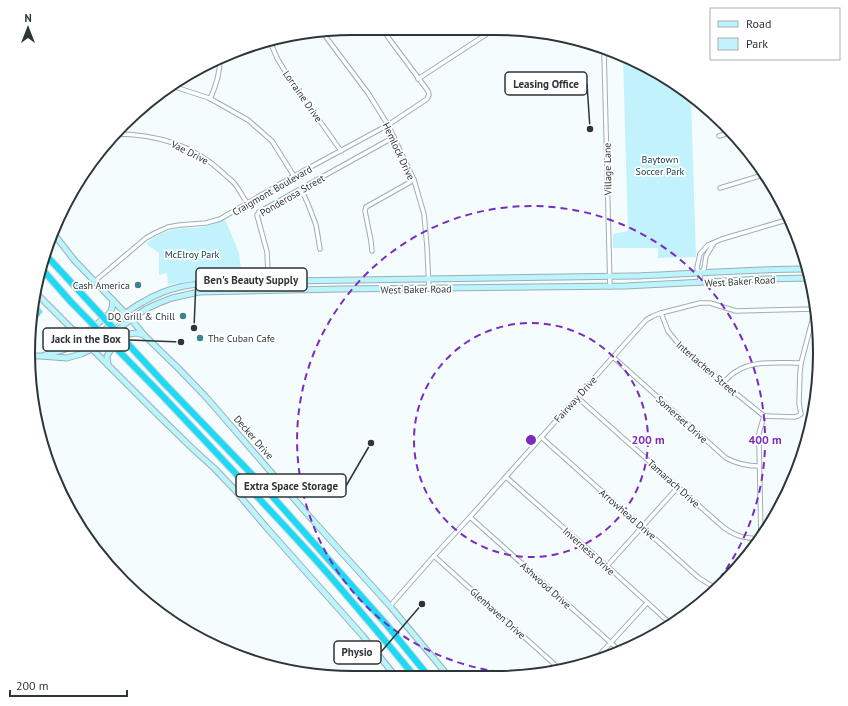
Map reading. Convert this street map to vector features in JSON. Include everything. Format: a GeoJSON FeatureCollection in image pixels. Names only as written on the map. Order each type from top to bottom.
{"type":"FeatureCollection","features":[{"type":"Feature","properties":{"kind":"highway"},"geometry":{"type":"LineString","coordinates":[[50,259],[164,383],[264,487],[386,624],[424,671]]}},
{"type":"Feature","properties":{"kind":"highway"},"geometry":{"type":"LineString","coordinates":[[45,273],[71,302],[157,390],[315,559],[410,671]]}},
{"type":"Feature","properties":{"kind":"main road","name":"Decker Drive"},"geometry":{"type":"LineString","coordinates":[[57,238],[75,261],[131,319],[144,335],[206,397],[309,516],[390,606],[444,671]]}},
{"type":"Feature","properties":{"kind":"main road","name":"West Baker Road"},"geometry":{"type":"LineString","coordinates":[[40,356],[85,343],[142,302],[169,290],[199,284],[222,282],[610,276],[801,269]]}},
{"type":"Feature","properties":{"kind":"main road"},"geometry":{"type":"LineString","coordinates":[[523,278],[523,288]]}},
{"type":"Feature","properties":{"kind":"main road","name":"West Baker Road"},"geometry":{"type":"LineString","coordinates":[[35,356],[67,358],[92,350],[146,309],[172,298],[199,292],[342,289],[610,287],[804,278]]}},
{"type":"Feature","properties":{"kind":"main road"},"geometry":{"type":"LineString","coordinates":[[342,280],[342,289]]}},
{"type":"Feature","properties":{"kind":"main road"},"geometry":{"type":"LineString","coordinates":[[222,282],[222,291]]}},
{"type":"Feature","properties":{"kind":"main road"},"geometry":{"type":"LineString","coordinates":[[40,298],[234,489],[362,635],[391,671]]}},
{"type":"Feature","properties":{"kind":"main road"},"geometry":{"type":"LineString","coordinates":[[73,330],[82,332],[90,330],[110,313],[112,308],[112,300]]}},
{"type":"Feature","properties":{"kind":"main road"},"geometry":{"type":"LineString","coordinates":[[108,365],[107,356],[112,348],[128,334],[137,333],[144,335]]}},
{"type":"Feature","properties":{"kind":"street","name":"Craigmont Boulevard"},"geometry":{"type":"LineString","coordinates":[[95,281],[146,238],[155,233],[168,227],[206,223],[220,219],[294,176],[388,125],[427,99],[429,95],[428,91],[387,35]]}},
{"type":"Feature","properties":{"kind":"street"},"geometry":{"type":"LineString","coordinates":[[418,79],[485,35]]}},
{"type":"Feature","properties":{"kind":"street","name":"Hemlock Drive"},"geometry":{"type":"LineString","coordinates":[[326,37],[368,93],[388,125],[414,180],[424,214],[430,289]]}},
{"type":"Feature","properties":{"kind":"street","name":"Lorraine Drive"},"geometry":{"type":"LineString","coordinates":[[272,46],[288,76],[341,151]]}},
{"type":"Feature","properties":{"kind":"street","name":"Village Lane"},"geometry":{"type":"LineString","coordinates":[[604,54],[610,287]]}},
{"type":"Feature","properties":{"kind":"street"},"geometry":{"type":"LineString","coordinates":[[210,98],[217,79],[220,64]]}},
{"type":"Feature","properties":{"kind":"street"},"geometry":{"type":"LineString","coordinates":[[178,88],[210,98],[248,120],[272,141],[294,176]]}},
{"type":"Feature","properties":{"kind":"street","name":"Vae Drive"},"geometry":{"type":"LineString","coordinates":[[122,134],[149,136],[171,141],[194,152],[214,165],[233,183],[247,203]]}},
{"type":"Feature","properties":{"kind":"street"},"geometry":{"type":"LineString","coordinates":[[719,136],[726,134]]}},
{"type":"Feature","properties":{"kind":"street","name":"Ponderosa Street"},"geometry":{"type":"LineString","coordinates":[[269,290],[267,252],[257,215],[394,137]]}},
{"type":"Feature","properties":{"kind":"street"},"geometry":{"type":"LineString","coordinates":[[720,188],[759,176]]}},
{"type":"Feature","properties":{"kind":"street"},"geometry":{"type":"LineString","coordinates":[[372,251],[365,211],[366,207],[414,180]]}},
{"type":"Feature","properties":{"kind":"street"},"geometry":{"type":"LineString","coordinates":[[301,189],[316,225],[320,249]]}},
{"type":"Feature","properties":{"kind":"street"},"geometry":{"type":"LineString","coordinates":[[700,283],[700,273],[697,268],[700,254],[708,245],[722,239],[784,221]]}},
{"type":"Feature","properties":{"kind":"street"},"geometry":{"type":"LineString","coordinates":[[700,273],[704,269],[706,256],[714,243]]}},
{"type":"Feature","properties":{"kind":"street","name":"Fairway Drive"},"geometry":{"type":"LineString","coordinates":[[390,606],[642,324],[653,316],[700,302],[710,303],[736,311],[810,309]]}},
{"type":"Feature","properties":{"kind":"street","name":"Interlachen Street"},"geometry":{"type":"LineString","coordinates":[[661,313],[668,332],[672,337],[723,383],[764,416]]}},
{"type":"Feature","properties":{"kind":"street"},"geometry":{"type":"LineString","coordinates":[[761,527],[759,432],[764,416],[798,416],[801,414],[799,386],[801,363],[811,323]]}},
{"type":"Feature","properties":{"kind":"street","name":"Somerset Drive"},"geometry":{"type":"LineString","coordinates":[[613,357],[721,454],[740,464],[759,466]]}},
{"type":"Feature","properties":{"kind":"street"},"geometry":{"type":"LineString","coordinates":[[723,383],[732,374],[748,365],[763,363],[801,363]]}},
{"type":"Feature","properties":{"kind":"street","name":"Tamarach Drive"},"geometry":{"type":"LineString","coordinates":[[577,397],[728,530],[741,537],[753,538]]}},
{"type":"Feature","properties":{"kind":"street","name":"Arrowhead Drive"},"geometry":{"type":"LineString","coordinates":[[541,437],[699,578],[711,586]]}},
{"type":"Feature","properties":{"kind":"street","name":"Inverness Drive"},"geometry":{"type":"LineString","coordinates":[[506,477],[667,620]]}},
{"type":"Feature","properties":{"kind":"street"},"geometry":{"type":"LineString","coordinates":[[607,566],[678,487]]}},
{"type":"Feature","properties":{"kind":"street","name":"Ashwood Drive"},"geometry":{"type":"LineString","coordinates":[[470,517],[616,648]]}},
{"type":"Feature","properties":{"kind":"street","name":"Glenhaven Drive"},"geometry":{"type":"LineString","coordinates":[[434,556],[556,665]]}},
{"type":"Feature","properties":{"kind":"street"},"geometry":{"type":"LineString","coordinates":[[602,652],[647,603]]}},
{"type":"Feature","properties":{"kind":"green space","name":"Baytown Soccer Park"},"geometry":{"type":"Polygon","coordinates":[[[623,62],[654,78],[691,103],[696,257],[658,258],[658,248],[613,248],[613,234],[628,231],[623,62]]]}},
{"type":"Feature","properties":{"kind":"green space","name":"McElroy Park"},"geometry":{"type":"Polygon","coordinates":[[[225,219],[239,253],[242,277],[205,279],[168,285],[167,273],[159,275],[159,253],[146,244],[160,234],[180,229],[205,227],[225,219]]]}},
{"type":"Feature","properties":{"kind":"green space"},"geometry":{"type":"Polygon","coordinates":[[[39,307],[43,312],[37,319],[39,307]]]}},
{"type":"Feature","properties":{"kind":"place","name":"Leasing Office"},"geometry":{"type":"Point","coordinates":[590,129]}},
{"type":"Feature","properties":{"kind":"place","name":"Cash America"},"geometry":{"type":"Point","coordinates":[138,285]}},
{"type":"Feature","properties":{"kind":"place","name":"DQ Grill & Chill"},"geometry":{"type":"Point","coordinates":[183,316]}},
{"type":"Feature","properties":{"kind":"place","name":"Ben's Beauty Supply"},"geometry":{"type":"Point","coordinates":[194,328]}},
{"type":"Feature","properties":{"kind":"place","name":"The Cuban Cafe"},"geometry":{"type":"Point","coordinates":[200,338]}},
{"type":"Feature","properties":{"kind":"place","name":"Jack in the Box"},"geometry":{"type":"Point","coordinates":[181,342]}},
{"type":"Feature","properties":{"kind":"place","name":"Extra Space Storage"},"geometry":{"type":"Point","coordinates":[371,443]}},
{"type":"Feature","properties":{"kind":"place","name":"Physio"},"geometry":{"type":"Point","coordinates":[422,604]}}]}
